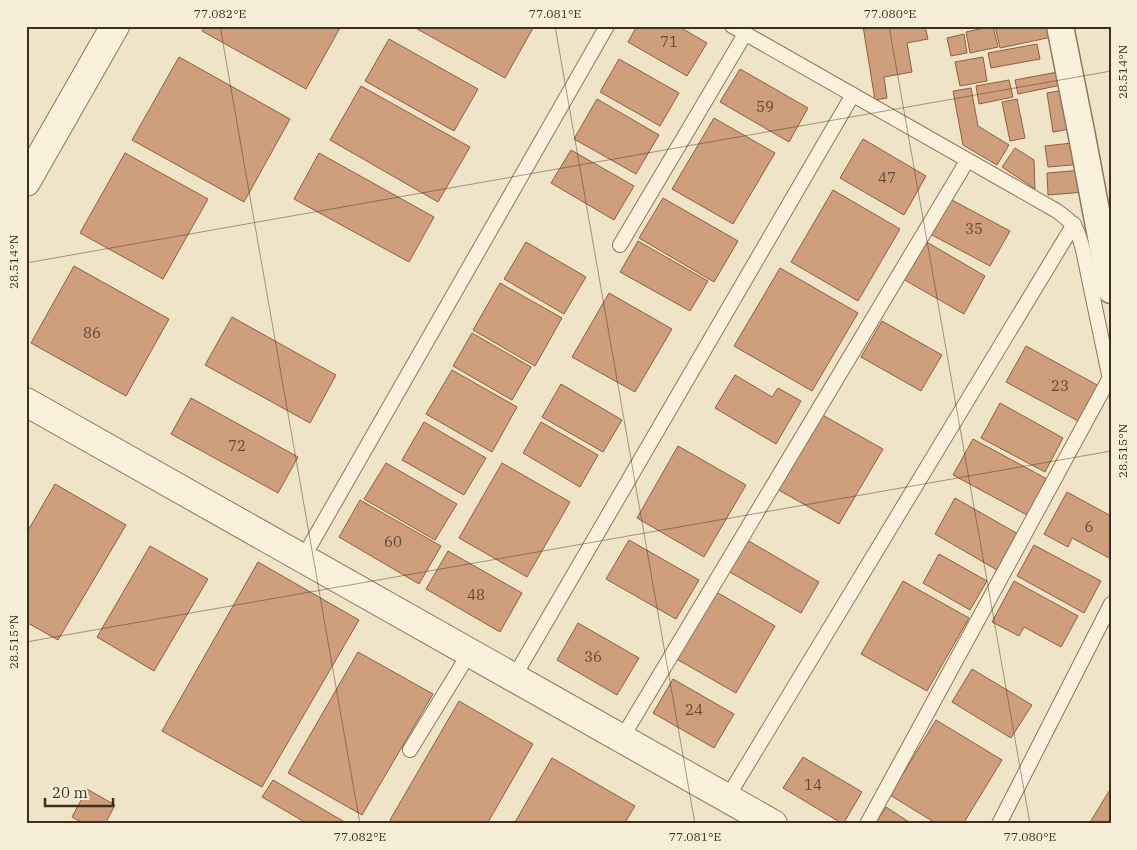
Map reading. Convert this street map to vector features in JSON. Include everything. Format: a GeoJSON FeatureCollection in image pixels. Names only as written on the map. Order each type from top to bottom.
{"type":"FeatureCollection","features":[{"type":"Feature","properties":{"kind":"street"},"geometry":{"type":"LineString","coordinates":[[26,182],[115,26]]}},
{"type":"Feature","properties":{"kind":"street"},"geometry":{"type":"LineString","coordinates":[[1060,26],[1111,290]]}},
{"type":"Feature","properties":{"kind":"street"},"geometry":{"type":"LineString","coordinates":[[26,402],[773,824]]}},
{"type":"Feature","properties":{"kind":"lane"},"geometry":{"type":"LineString","coordinates":[[303,558],[607,26]]}},
{"type":"Feature","properties":{"kind":"lane"},"geometry":{"type":"LineString","coordinates":[[732,26],[1057,211],[1074,224],[1083,250],[1110,381],[867,824]]}},
{"type":"Feature","properties":{"kind":"lane"},"geometry":{"type":"LineString","coordinates":[[620,245],[745,34]]}},
{"type":"Feature","properties":{"kind":"lane"},"geometry":{"type":"LineString","coordinates":[[514,677],[852,96]]}},
{"type":"Feature","properties":{"kind":"lane"},"geometry":{"type":"LineString","coordinates":[[622,738],[967,161]]}},
{"type":"Feature","properties":{"kind":"lane"},"geometry":{"type":"LineString","coordinates":[[727,798],[1074,224]]}},
{"type":"Feature","properties":{"kind":"lane"},"geometry":{"type":"LineString","coordinates":[[999,824],[1111,604]]}},
{"type":"Feature","properties":{"kind":"lane"},"geometry":{"type":"LineString","coordinates":[[410,750],[470,652]]}},
{"type":"Feature","properties":{"kind":"building"},"geometry":{"type":"Polygon","coordinates":[[[205,26],[341,26],[306,89],[202,31],[205,26]]]}},
{"type":"Feature","properties":{"kind":"building"},"geometry":{"type":"Polygon","coordinates":[[[412,26],[529,26],[533,28],[505,78],[412,26]]]}},
{"type":"Feature","properties":{"kind":"building"},"geometry":{"type":"Polygon","coordinates":[[[637,26],[678,26],[707,43],[687,76],[628,42],[637,26]]]}},
{"type":"Feature","properties":{"kind":"building"},"geometry":{"type":"Polygon","coordinates":[[[863,26],[925,26],[928,39],[907,43],[912,72],[884,77],[887,98],[875,100],[863,26]]]}},
{"type":"Feature","properties":{"kind":"building"},"geometry":{"type":"Polygon","coordinates":[[[993,26],[998,47],[970,53],[966,32],[993,26]]]}},
{"type":"Feature","properties":{"kind":"building"},"geometry":{"type":"Polygon","coordinates":[[[995,26],[1050,26],[1052,37],[1000,48],[995,26]]]}},
{"type":"Feature","properties":{"kind":"building"},"geometry":{"type":"Polygon","coordinates":[[[964,34],[967,53],[951,56],[947,38],[964,34]]]}},
{"type":"Feature","properties":{"kind":"building"},"geometry":{"type":"Polygon","coordinates":[[[389,39],[478,89],[454,131],[365,81],[389,39]]]}},
{"type":"Feature","properties":{"kind":"building"},"geometry":{"type":"Polygon","coordinates":[[[1037,44],[1040,59],[991,68],[988,53],[1037,44]]]}},
{"type":"Feature","properties":{"kind":"building"},"geometry":{"type":"Polygon","coordinates":[[[179,57],[290,119],[244,202],[132,140],[179,57]]]}},
{"type":"Feature","properties":{"kind":"building"},"geometry":{"type":"Polygon","coordinates":[[[983,57],[987,81],[960,86],[955,62],[983,57]]]}},
{"type":"Feature","properties":{"kind":"building"},"geometry":{"type":"Polygon","coordinates":[[[619,59],[679,93],[660,126],[600,92],[619,59]]]}},
{"type":"Feature","properties":{"kind":"building"},"geometry":{"type":"Polygon","coordinates":[[[740,69],[808,108],[789,142],[720,102],[740,69]]]}},
{"type":"Feature","properties":{"kind":"building"},"geometry":{"type":"Polygon","coordinates":[[[1063,71],[1066,84],[1018,94],[1015,80],[1063,71]]]}},
{"type":"Feature","properties":{"kind":"building"},"geometry":{"type":"Polygon","coordinates":[[[1009,80],[1013,97],[979,104],[976,86],[1009,80]]]}},
{"type":"Feature","properties":{"kind":"building"},"geometry":{"type":"Polygon","coordinates":[[[361,86],[470,147],[438,202],[330,140],[361,86]]]}},
{"type":"Feature","properties":{"kind":"building"},"geometry":{"type":"Polygon","coordinates":[[[971,88],[978,126],[1009,145],[997,165],[963,145],[953,91],[971,88]]]}},
{"type":"Feature","properties":{"kind":"building"},"geometry":{"type":"Polygon","coordinates":[[[1064,90],[1070,129],[1053,132],[1047,93],[1064,90]]]}},
{"type":"Feature","properties":{"kind":"building"},"geometry":{"type":"Polygon","coordinates":[[[597,99],[659,135],[636,174],[574,139],[597,99]]]}},
{"type":"Feature","properties":{"kind":"building"},"geometry":{"type":"Polygon","coordinates":[[[1017,99],[1025,138],[1010,141],[1002,102],[1017,99]]]}},
{"type":"Feature","properties":{"kind":"building"},"geometry":{"type":"Polygon","coordinates":[[[714,118],[775,153],[733,224],[672,189],[714,118]]]}},
{"type":"Feature","properties":{"kind":"building"},"geometry":{"type":"Polygon","coordinates":[[[863,139],[926,176],[904,215],[840,178],[863,139]]]}},
{"type":"Feature","properties":{"kind":"building"},"geometry":{"type":"Polygon","coordinates":[[[1081,142],[1083,164],[1048,167],[1045,146],[1081,142]]]}},
{"type":"Feature","properties":{"kind":"building"},"geometry":{"type":"Polygon","coordinates":[[[1015,148],[1034,160],[1035,189],[1002,167],[1015,148]]]}},
{"type":"Feature","properties":{"kind":"building"},"geometry":{"type":"Polygon","coordinates":[[[571,150],[634,186],[614,220],[551,183],[571,150]]]}},
{"type":"Feature","properties":{"kind":"building"},"geometry":{"type":"Polygon","coordinates":[[[125,153],[208,199],[163,279],[80,233],[125,153]]]}},
{"type":"Feature","properties":{"kind":"building"},"geometry":{"type":"Polygon","coordinates":[[[319,153],[434,217],[409,262],[294,199],[319,153]]]}},
{"type":"Feature","properties":{"kind":"building"},"geometry":{"type":"Polygon","coordinates":[[[1083,170],[1085,192],[1048,195],[1047,173],[1083,170]]]}},
{"type":"Feature","properties":{"kind":"building"},"geometry":{"type":"Polygon","coordinates":[[[833,190],[900,229],[858,301],[791,262],[833,190]]]}},
{"type":"Feature","properties":{"kind":"building"},"geometry":{"type":"Polygon","coordinates":[[[663,198],[738,241],[714,282],[639,238],[663,198]]]}},
{"type":"Feature","properties":{"kind":"building"},"geometry":{"type":"Polygon","coordinates":[[[950,199],[1010,231],[990,266],[930,234],[950,199]]]}},
{"type":"Feature","properties":{"kind":"building"},"geometry":{"type":"Polygon","coordinates":[[[638,241],[708,281],[690,311],[620,272],[638,241]]]}},
{"type":"Feature","properties":{"kind":"building"},"geometry":{"type":"Polygon","coordinates":[[[925,241],[985,276],[964,314],[903,279],[925,241]]]}},
{"type":"Feature","properties":{"kind":"building"},"geometry":{"type":"Polygon","coordinates":[[[526,242],[586,277],[564,314],[504,279],[526,242]]]}},
{"type":"Feature","properties":{"kind":"building"},"geometry":{"type":"Polygon","coordinates":[[[74,266],[169,319],[126,396],[31,343],[74,266]]]}},
{"type":"Feature","properties":{"kind":"building"},"geometry":{"type":"Polygon","coordinates":[[[780,268],[858,313],[812,391],[734,346],[780,268]]]}},
{"type":"Feature","properties":{"kind":"building"},"geometry":{"type":"Polygon","coordinates":[[[500,283],[562,318],[535,366],[473,330],[500,283]]]}},
{"type":"Feature","properties":{"kind":"building"},"geometry":{"type":"Polygon","coordinates":[[[609,293],[672,329],[635,392],[572,357],[609,293]]]}},
{"type":"Feature","properties":{"kind":"building"},"geometry":{"type":"Polygon","coordinates":[[[232,317],[336,375],[310,423],[205,365],[232,317]]]}},
{"type":"Feature","properties":{"kind":"building"},"geometry":{"type":"Polygon","coordinates":[[[882,321],[942,355],[921,391],[861,357],[882,321]]]}},
{"type":"Feature","properties":{"kind":"building"},"geometry":{"type":"Polygon","coordinates":[[[472,333],[531,367],[512,400],[453,366],[472,333]]]}},
{"type":"Feature","properties":{"kind":"building"},"geometry":{"type":"Polygon","coordinates":[[[1026,346],[1099,386],[1080,422],[1006,382],[1026,346]]]}},
{"type":"Feature","properties":{"kind":"building"},"geometry":{"type":"Polygon","coordinates":[[[452,370],[517,407],[492,452],[426,414],[452,370]]]}},
{"type":"Feature","properties":{"kind":"building"},"geometry":{"type":"Polygon","coordinates":[[[735,375],[772,397],[778,388],[801,401],[776,444],[715,408],[735,375]]]}},
{"type":"Feature","properties":{"kind":"building"},"geometry":{"type":"Polygon","coordinates":[[[561,384],[622,420],[603,452],[542,417],[561,384]]]}},
{"type":"Feature","properties":{"kind":"building"},"geometry":{"type":"Polygon","coordinates":[[[191,398],[298,457],[278,493],[171,434],[191,398]]]}},
{"type":"Feature","properties":{"kind":"building"},"geometry":{"type":"Polygon","coordinates":[[[1000,403],[1063,438],[1045,472],[981,438],[1000,403]]]}},
{"type":"Feature","properties":{"kind":"building"},"geometry":{"type":"Polygon","coordinates":[[[819,413],[883,449],[839,524],[775,488],[819,413]]]}},
{"type":"Feature","properties":{"kind":"building"},"geometry":{"type":"Polygon","coordinates":[[[424,422],[486,458],[464,495],[402,460],[424,422]]]}},
{"type":"Feature","properties":{"kind":"building"},"geometry":{"type":"Polygon","coordinates":[[[541,422],[598,455],[580,487],[523,453],[541,422]]]}},
{"type":"Feature","properties":{"kind":"building"},"geometry":{"type":"Polygon","coordinates":[[[973,439],[1047,479],[1027,515],[953,475],[973,439]]]}},
{"type":"Feature","properties":{"kind":"building"},"geometry":{"type":"Polygon","coordinates":[[[678,446],[746,485],[704,557],[637,518],[678,446]]]}},
{"type":"Feature","properties":{"kind":"building"},"geometry":{"type":"Polygon","coordinates":[[[386,463],[457,504],[435,540],[364,499],[386,463]]]}},
{"type":"Feature","properties":{"kind":"building"},"geometry":{"type":"Polygon","coordinates":[[[502,463],[570,502],[527,577],[459,538],[502,463]]]}},
{"type":"Feature","properties":{"kind":"building"},"geometry":{"type":"Polygon","coordinates":[[[55,484],[126,525],[58,640],[26,622],[26,534],[55,484]]]}},
{"type":"Feature","properties":{"kind":"building"},"geometry":{"type":"Polygon","coordinates":[[[1067,492],[1111,516],[1111,559],[1072,538],[1068,547],[1044,534],[1067,492]]]}},
{"type":"Feature","properties":{"kind":"building"},"geometry":{"type":"Polygon","coordinates":[[[955,498],[1018,534],[997,570],[935,534],[955,498]]]}},
{"type":"Feature","properties":{"kind":"building"},"geometry":{"type":"Polygon","coordinates":[[[360,500],[441,546],[419,584],[339,537],[360,500]]]}},
{"type":"Feature","properties":{"kind":"building"},"geometry":{"type":"Polygon","coordinates":[[[629,540],[699,580],[676,619],[606,579],[629,540]]]}},
{"type":"Feature","properties":{"kind":"building"},"geometry":{"type":"Polygon","coordinates":[[[747,540],[819,582],[801,613],[728,571],[747,540]]]}},
{"type":"Feature","properties":{"kind":"building"},"geometry":{"type":"Polygon","coordinates":[[[1034,545],[1101,581],[1084,613],[1017,576],[1034,545]]]}},
{"type":"Feature","properties":{"kind":"building"},"geometry":{"type":"Polygon","coordinates":[[[150,546],[208,579],[154,671],[97,637],[150,546]]]}},
{"type":"Feature","properties":{"kind":"building"},"geometry":{"type":"Polygon","coordinates":[[[448,551],[522,593],[500,632],[426,589],[448,551]]]}},
{"type":"Feature","properties":{"kind":"building"},"geometry":{"type":"Polygon","coordinates":[[[939,554],[987,581],[970,610],[923,583],[939,554]]]}},
{"type":"Feature","properties":{"kind":"building"},"geometry":{"type":"Polygon","coordinates":[[[258,562],[359,620],[262,787],[162,731],[258,562]]]}},
{"type":"Feature","properties":{"kind":"building"},"geometry":{"type":"Polygon","coordinates":[[[903,581],[969,618],[927,691],[861,654],[903,581]]]}},
{"type":"Feature","properties":{"kind":"building"},"geometry":{"type":"Polygon","coordinates":[[[1014,581],[1078,616],[1061,647],[1024,627],[1019,636],[992,622],[1014,581]]]}},
{"type":"Feature","properties":{"kind":"building"},"geometry":{"type":"Polygon","coordinates":[[[713,590],[775,626],[736,693],[673,657],[713,590]]]}},
{"type":"Feature","properties":{"kind":"building"},"geometry":{"type":"Polygon","coordinates":[[[578,623],[639,658],[617,695],[557,660],[578,623]]]}},
{"type":"Feature","properties":{"kind":"building"},"geometry":{"type":"Polygon","coordinates":[[[358,652],[433,694],[362,815],[288,773],[358,652]]]}},
{"type":"Feature","properties":{"kind":"building"},"geometry":{"type":"Polygon","coordinates":[[[972,669],[1032,705],[1011,738],[952,702],[972,669]]]}},
{"type":"Feature","properties":{"kind":"building"},"geometry":{"type":"Polygon","coordinates":[[[673,679],[734,714],[714,748],[653,713],[673,679]]]}},
{"type":"Feature","properties":{"kind":"building"},"geometry":{"type":"Polygon","coordinates":[[[459,701],[533,744],[487,824],[397,824],[390,820],[459,701]]]}},
{"type":"Feature","properties":{"kind":"building"},"geometry":{"type":"Polygon","coordinates":[[[936,720],[1002,760],[963,824],[937,824],[890,795],[936,720]]]}},
{"type":"Feature","properties":{"kind":"building"},"geometry":{"type":"Polygon","coordinates":[[[803,757],[862,792],[843,824],[783,788],[803,757]]]}},
{"type":"Feature","properties":{"kind":"building"},"geometry":{"type":"Polygon","coordinates":[[[552,758],[635,806],[624,824],[514,824],[552,758]]]}},
{"type":"Feature","properties":{"kind":"building"},"geometry":{"type":"Polygon","coordinates":[[[273,780],[348,824],[308,824],[262,797],[273,780]]]}},
{"type":"Feature","properties":{"kind":"building"},"geometry":{"type":"Polygon","coordinates":[[[1111,788],[1111,824],[1089,824],[1111,788]]]}},
{"type":"Feature","properties":{"kind":"building"},"geometry":{"type":"Polygon","coordinates":[[[87,789],[115,805],[105,824],[85,824],[72,817],[87,789]]]}},
{"type":"Feature","properties":{"kind":"building"},"geometry":{"type":"Polygon","coordinates":[[[886,807],[912,824],[875,824],[886,807]]]}}]}
